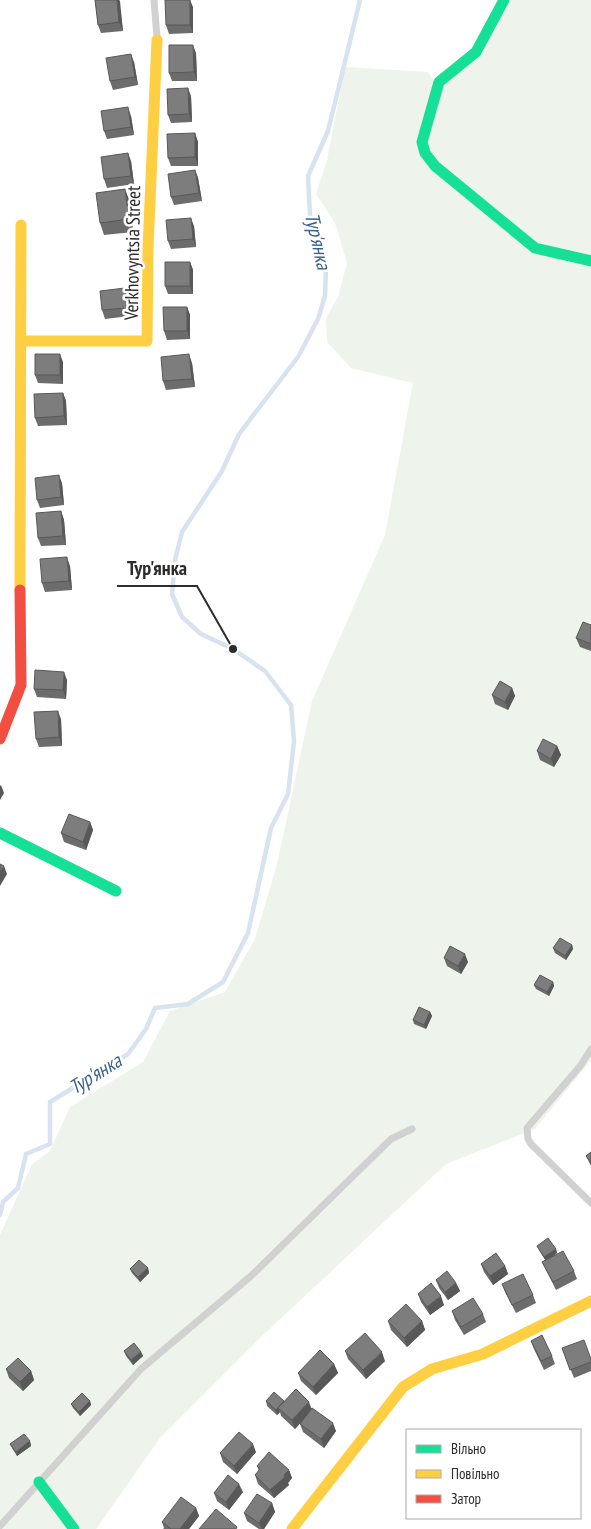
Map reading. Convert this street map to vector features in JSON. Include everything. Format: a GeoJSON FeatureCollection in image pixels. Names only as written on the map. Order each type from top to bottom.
{"type":"FeatureCollection","features":[{"type":"Feature","properties":{"kind":"street"},"geometry":{"type":"LineString","coordinates":[[504,0],[476,52],[439,82],[425,126],[422,142],[425,154],[435,166],[535,248],[591,261]]}},
{"type":"Feature","properties":{"kind":"street","name":"Verkhovyntsia Street"},"geometry":{"type":"LineString","coordinates":[[22,340],[147,341],[148,248],[157,40]]}},
{"type":"Feature","properties":{"kind":"street"},"geometry":{"type":"LineString","coordinates":[[0,739],[21,685],[19,521],[22,340],[21,225]]}},
{"type":"Feature","properties":{"kind":"street"},"geometry":{"type":"LineString","coordinates":[[0,833],[116,890]]}},
{"type":"Feature","properties":{"kind":"street"},"geometry":{"type":"LineString","coordinates":[[292,1529],[403,1387],[432,1369],[483,1354],[591,1301]]}},
{"type":"Feature","properties":{"kind":"street"},"geometry":{"type":"LineString","coordinates":[[39,1482],[74,1529]]}},
{"type":"Feature","properties":{"kind":"lane"},"geometry":{"type":"LineString","coordinates":[[154,0],[157,40]]}},
{"type":"Feature","properties":{"kind":"lane"},"geometry":{"type":"LineString","coordinates":[[591,1049],[581,1065],[527,1128],[531,1144],[591,1202]]}},
{"type":"Feature","properties":{"kind":"lane"},"geometry":{"type":"LineString","coordinates":[[0,1526],[140,1369],[251,1276],[391,1139],[412,1129]]}},
{"type":"Feature","properties":{"kind":"shaded area"},"geometry":{"type":"Polygon","coordinates":[[[511,0],[591,0],[591,1060],[535,1129],[446,1164],[263,1335],[160,1438],[96,1529],[0,1529],[0,1235],[32,1164],[50,1151],[70,1107],[143,1062],[170,1011],[225,992],[255,939],[277,864],[312,701],[385,535],[413,383],[351,368],[327,342],[326,318],[338,297],[347,263],[335,223],[316,194],[327,160],[345,67],[428,72],[434,81],[472,59],[511,0]]]}},
{"type":"Feature","properties":{"kind":"building"},"geometry":{"type":"Polygon","coordinates":[[[95,0],[117,0],[119,22],[98,25],[95,0]]]}},
{"type":"Feature","properties":{"kind":"building"},"geometry":{"type":"Polygon","coordinates":[[[165,0],[190,0],[190,25],[166,25],[165,0]]]}},
{"type":"Feature","properties":{"kind":"building"},"geometry":{"type":"Polygon","coordinates":[[[169,45],[193,45],[194,72],[169,73],[169,45]]]}},
{"type":"Feature","properties":{"kind":"building"},"geometry":{"type":"Polygon","coordinates":[[[131,54],[135,77],[110,81],[106,58],[131,54]]]}},
{"type":"Feature","properties":{"kind":"building"},"geometry":{"type":"Polygon","coordinates":[[[188,88],[189,114],[168,115],[167,89],[188,88]]]}},
{"type":"Feature","properties":{"kind":"building"},"geometry":{"type":"Polygon","coordinates":[[[128,107],[131,127],[104,131],[101,111],[128,107]]]}},
{"type":"Feature","properties":{"kind":"building"},"geometry":{"type":"Polygon","coordinates":[[[195,133],[195,157],[168,158],[167,134],[195,133]]]}},
{"type":"Feature","properties":{"kind":"building"},"geometry":{"type":"Polygon","coordinates":[[[128,153],[131,176],[104,179],[101,157],[128,153]]]}},
{"type":"Feature","properties":{"kind":"building"},"geometry":{"type":"Polygon","coordinates":[[[195,170],[199,193],[171,197],[168,174],[195,170]]]}},
{"type":"Feature","properties":{"kind":"building"},"geometry":{"type":"Polygon","coordinates":[[[125,189],[129,219],[100,223],[96,193],[125,189]]]}},
{"type":"Feature","properties":{"kind":"building"},"geometry":{"type":"Polygon","coordinates":[[[191,218],[193,239],[168,241],[166,220],[191,218]]]}},
{"type":"Feature","properties":{"kind":"building"},"geometry":{"type":"Polygon","coordinates":[[[165,262],[190,262],[190,286],[165,286],[165,262]]]}},
{"type":"Feature","properties":{"kind":"building"},"geometry":{"type":"Polygon","coordinates":[[[125,288],[127,308],[102,310],[100,291],[125,288]]]}},
{"type":"Feature","properties":{"kind":"building"},"geometry":{"type":"Polygon","coordinates":[[[163,307],[187,307],[187,331],[164,331],[163,307]]]}},
{"type":"Feature","properties":{"kind":"building"},"geometry":{"type":"Polygon","coordinates":[[[35,354],[60,354],[60,375],[35,375],[35,354]]]}},
{"type":"Feature","properties":{"kind":"building"},"geometry":{"type":"Polygon","coordinates":[[[189,354],[192,379],[163,381],[161,357],[189,354]]]}},
{"type":"Feature","properties":{"kind":"building"},"geometry":{"type":"Polygon","coordinates":[[[63,393],[64,416],[35,418],[34,394],[63,393]]]}},
{"type":"Feature","properties":{"kind":"building"},"geometry":{"type":"Polygon","coordinates":[[[59,475],[61,497],[37,500],[35,478],[59,475]]]}},
{"type":"Feature","properties":{"kind":"building"},"geometry":{"type":"Polygon","coordinates":[[[61,511],[63,536],[38,538],[36,513],[61,511]]]}},
{"type":"Feature","properties":{"kind":"building"},"geometry":{"type":"Polygon","coordinates":[[[67,557],[69,581],[42,583],[40,559],[67,557]]]}},
{"type":"Feature","properties":{"kind":"building"},"geometry":{"type":"Polygon","coordinates":[[[583,622],[591,625],[591,644],[576,638],[583,622]]]}},
{"type":"Feature","properties":{"kind":"building"},"geometry":{"type":"Polygon","coordinates":[[[35,670],[64,672],[63,690],[34,689],[35,670]]]}},
{"type":"Feature","properties":{"kind":"building"},"geometry":{"type":"Polygon","coordinates":[[[500,681],[512,688],[505,702],[492,695],[500,681]]]}},
{"type":"Feature","properties":{"kind":"building"},"geometry":{"type":"Polygon","coordinates":[[[58,711],[59,737],[36,739],[34,712],[58,711]]]}},
{"type":"Feature","properties":{"kind":"building"},"geometry":{"type":"Polygon","coordinates":[[[543,739],[557,746],[551,759],[537,751],[543,739]]]}},
{"type":"Feature","properties":{"kind":"building"},"geometry":{"type":"Polygon","coordinates":[[[69,814],[90,822],[83,842],[61,833],[69,814]]]}},
{"type":"Feature","properties":{"kind":"building"},"geometry":{"type":"Polygon","coordinates":[[[0,864],[4,866],[0,872],[0,864]]]}},
{"type":"Feature","properties":{"kind":"building"},"geometry":{"type":"Polygon","coordinates":[[[560,938],[572,945],[565,956],[553,948],[560,938]]]}},
{"type":"Feature","properties":{"kind":"building"},"geometry":{"type":"Polygon","coordinates":[[[450,946],[465,954],[458,966],[444,958],[450,946]]]}},
{"type":"Feature","properties":{"kind":"building"},"geometry":{"type":"Polygon","coordinates":[[[540,975],[553,982],[547,992],[534,985],[540,975]]]}},
{"type":"Feature","properties":{"kind":"building"},"geometry":{"type":"Polygon","coordinates":[[[419,1007],[430,1012],[424,1025],[413,1020],[419,1007]]]}},
{"type":"Feature","properties":{"kind":"building"},"geometry":{"type":"Polygon","coordinates":[[[591,1152],[591,1162],[586,1156],[591,1152]]]}},
{"type":"Feature","properties":{"kind":"building"},"geometry":{"type":"Polygon","coordinates":[[[548,1238],[556,1249],[544,1257],[537,1246],[548,1238]]]}},
{"type":"Feature","properties":{"kind":"building"},"geometry":{"type":"Polygon","coordinates":[[[563,1251],[574,1271],[553,1282],[542,1262],[563,1251]]]}},
{"type":"Feature","properties":{"kind":"building"},"geometry":{"type":"Polygon","coordinates":[[[496,1253],[505,1266],[490,1276],[481,1264],[496,1253]]]}},
{"type":"Feature","properties":{"kind":"building"},"geometry":{"type":"Polygon","coordinates":[[[139,1260],[148,1268],[138,1277],[130,1269],[139,1260]]]}},
{"type":"Feature","properties":{"kind":"building"},"geometry":{"type":"Polygon","coordinates":[[[447,1271],[456,1283],[445,1292],[436,1280],[447,1271]]]}},
{"type":"Feature","properties":{"kind":"building"},"geometry":{"type":"Polygon","coordinates":[[[523,1274],[533,1295],[512,1305],[502,1284],[523,1274]]]}},
{"type":"Feature","properties":{"kind":"building"},"geometry":{"type":"Polygon","coordinates":[[[431,1283],[441,1296],[427,1307],[418,1294],[431,1283]]]}},
{"type":"Feature","properties":{"kind":"building"},"geometry":{"type":"Polygon","coordinates":[[[473,1298],[483,1314],[461,1327],[452,1311],[473,1298]]]}},
{"type":"Feature","properties":{"kind":"building"},"geometry":{"type":"Polygon","coordinates":[[[406,1304],[422,1321],[404,1338],[388,1321],[406,1304]]]}},
{"type":"Feature","properties":{"kind":"building"},"geometry":{"type":"Polygon","coordinates":[[[365,1333],[382,1352],[363,1370],[345,1351],[365,1333]]]}},
{"type":"Feature","properties":{"kind":"building"},"geometry":{"type":"Polygon","coordinates":[[[542,1335],[552,1356],[541,1361],[531,1341],[542,1335]]]}},
{"type":"Feature","properties":{"kind":"building"},"geometry":{"type":"Polygon","coordinates":[[[584,1340],[591,1362],[570,1370],[562,1348],[584,1340]]]}},
{"type":"Feature","properties":{"kind":"building"},"geometry":{"type":"Polygon","coordinates":[[[134,1343],[141,1352],[131,1360],[124,1351],[134,1343]]]}},
{"type":"Feature","properties":{"kind":"building"},"geometry":{"type":"Polygon","coordinates":[[[320,1350],[334,1364],[313,1387],[298,1373],[320,1350]]]}},
{"type":"Feature","properties":{"kind":"building"},"geometry":{"type":"Polygon","coordinates":[[[18,1358],[31,1371],[20,1382],[6,1369],[18,1358]]]}},
{"type":"Feature","properties":{"kind":"building"},"geometry":{"type":"Polygon","coordinates":[[[296,1389],[309,1402],[292,1420],[278,1408],[296,1389]]]}},
{"type":"Feature","properties":{"kind":"building"},"geometry":{"type":"Polygon","coordinates":[[[274,1392],[284,1401],[276,1410],[266,1401],[274,1392]]]}},
{"type":"Feature","properties":{"kind":"building"},"geometry":{"type":"Polygon","coordinates":[[[82,1393],[90,1401],[79,1412],[71,1404],[82,1393]]]}},
{"type":"Feature","properties":{"kind":"building"},"geometry":{"type":"Polygon","coordinates":[[[312,1408],[333,1423],[321,1439],[300,1424],[312,1408]]]}},
{"type":"Feature","properties":{"kind":"building"},"geometry":{"type":"Polygon","coordinates":[[[239,1432],[253,1444],[234,1466],[220,1453],[239,1432]]]}},
{"type":"Feature","properties":{"kind":"building"},"geometry":{"type":"Polygon","coordinates":[[[24,1434],[30,1441],[16,1452],[10,1444],[24,1434]]]}},
{"type":"Feature","properties":{"kind":"building"},"geometry":{"type":"Polygon","coordinates":[[[269,1452],[289,1470],[284,1475],[285,1477],[270,1490],[255,1475],[260,1469],[257,1466],[269,1452]]]}},
{"type":"Feature","properties":{"kind":"building"},"geometry":{"type":"Polygon","coordinates":[[[228,1475],[239,1484],[226,1502],[214,1493],[228,1475]]]}},
{"type":"Feature","properties":{"kind":"building"},"geometry":{"type":"Polygon","coordinates":[[[257,1494],[272,1503],[259,1523],[244,1513],[257,1494]]]}},
{"type":"Feature","properties":{"kind":"building"},"geometry":{"type":"Polygon","coordinates":[[[181,1497],[196,1508],[180,1529],[171,1529],[162,1522],[181,1497]]]}},
{"type":"Feature","properties":{"kind":"building"},"geometry":{"type":"Polygon","coordinates":[[[216,1509],[237,1527],[236,1529],[199,1529],[216,1509]]]}},
{"type":"Feature","properties":{"kind":"waterway","name":"Тур'янка"},"geometry":{"type":"LineString","coordinates":[[0,1215],[3,1202],[18,1188],[26,1154],[50,1144],[50,1102],[128,1054],[146,1029],[155,1008],[188,1004],[223,982],[248,933],[271,828],[288,794],[294,741],[291,705],[265,671],[233,649],[201,634],[182,617],[172,594],[175,560],[182,532],[222,471],[239,434],[298,357],[318,319],[325,296],[326,269],[321,241],[310,215],[308,176],[328,131],[360,0]]}},
{"type":"Feature","properties":{"kind":"traffic: fast"},"geometry":{"type":"LineString","coordinates":[[504,0],[476,52],[439,82],[422,142],[425,153],[435,166],[535,248],[591,261]]}},
{"type":"Feature","properties":{"kind":"traffic: fast"},"geometry":{"type":"LineString","coordinates":[[0,833],[116,891]]}},
{"type":"Feature","properties":{"kind":"traffic: fast"},"geometry":{"type":"LineString","coordinates":[[39,1482],[74,1529]]}},
{"type":"Feature","properties":{"kind":"traffic: slow"},"geometry":{"type":"LineString","coordinates":[[22,341],[147,341],[148,248],[157,40]]}},
{"type":"Feature","properties":{"kind":"traffic: slow"},"geometry":{"type":"LineString","coordinates":[[20,590],[21,225]]}},
{"type":"Feature","properties":{"kind":"traffic: slow"},"geometry":{"type":"LineString","coordinates":[[292,1529],[403,1387],[432,1369],[483,1354],[591,1301]]}},
{"type":"Feature","properties":{"kind":"traffic: jam"},"geometry":{"type":"LineString","coordinates":[[0,739],[21,685],[20,590]]}},
{"type":"Feature","properties":{"kind":"place","name":"Тур'янка"},"geometry":{"type":"Point","coordinates":[233,649]}}]}
